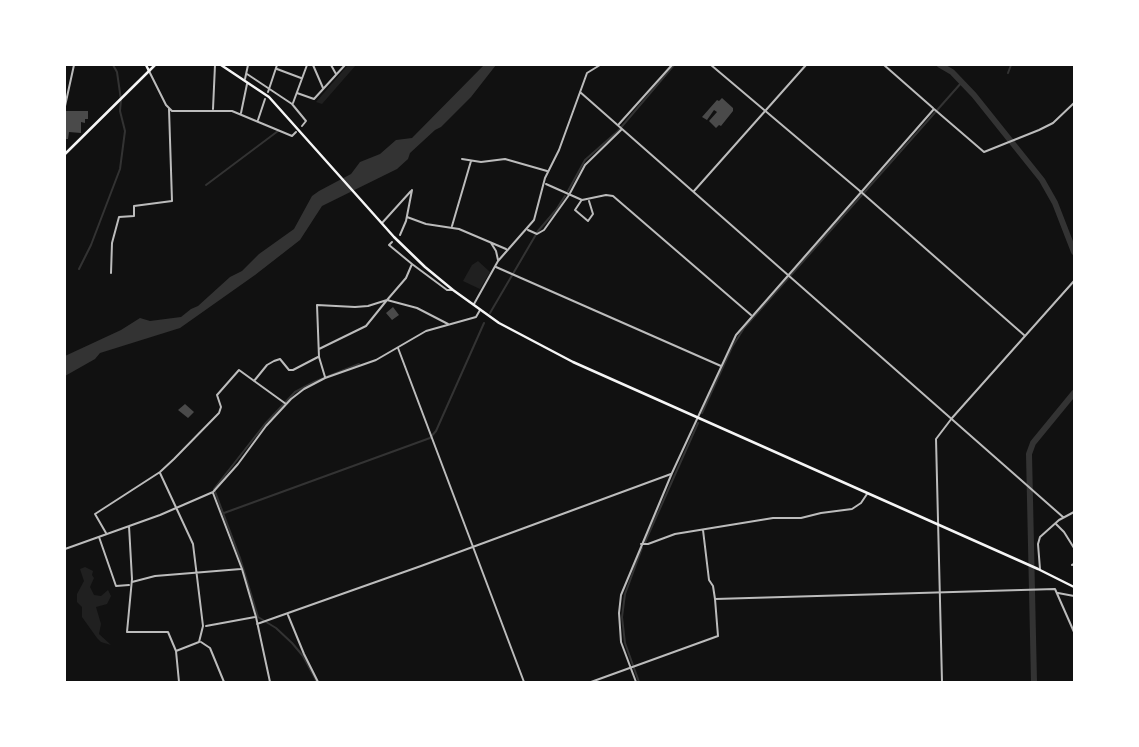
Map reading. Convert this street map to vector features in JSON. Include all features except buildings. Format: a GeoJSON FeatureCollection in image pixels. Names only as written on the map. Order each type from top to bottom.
{"type":"FeatureCollection","features":[{"type":"Feature","properties":{"kind":"main road"},"geometry":{"type":"LineString","coordinates":[[146,65],[149,71]]}},
{"type":"Feature","properties":{"kind":"main road"},"geometry":{"type":"LineString","coordinates":[[65,154],[155,65]]}},
{"type":"Feature","properties":{"kind":"main road"},"geometry":{"type":"LineString","coordinates":[[221,65],[269,97],[419,262],[480,310],[550,351],[1074,587]]}},
{"type":"Feature","properties":{"kind":"street"},"geometry":{"type":"LineString","coordinates":[[65,106],[74,65]]}},
{"type":"Feature","properties":{"kind":"street"},"geometry":{"type":"LineString","coordinates":[[214,110],[215,65]]}},
{"type":"Feature","properties":{"kind":"street"},"geometry":{"type":"LineString","coordinates":[[245,79],[248,65]]}},
{"type":"Feature","properties":{"kind":"street"},"geometry":{"type":"LineString","coordinates":[[268,92],[277,65]]}},
{"type":"Feature","properties":{"kind":"street"},"geometry":{"type":"LineString","coordinates":[[292,104],[307,65]]}},
{"type":"Feature","properties":{"kind":"street"},"geometry":{"type":"LineString","coordinates":[[313,65],[324,89]]}},
{"type":"Feature","properties":{"kind":"street"},"geometry":{"type":"LineString","coordinates":[[331,65],[336,75]]}},
{"type":"Feature","properties":{"kind":"street"},"geometry":{"type":"LineString","coordinates":[[298,93],[314,99],[345,65]]}},
{"type":"Feature","properties":{"kind":"street"},"geometry":{"type":"LineString","coordinates":[[473,305],[498,261],[534,220],[544,183],[587,73],[600,65]]}},
{"type":"Feature","properties":{"kind":"street"},"geometry":{"type":"LineString","coordinates":[[618,125],[672,65]]}},
{"type":"Feature","properties":{"kind":"street"},"geometry":{"type":"LineString","coordinates":[[711,65],[865,195],[1025,336]]}},
{"type":"Feature","properties":{"kind":"street"},"geometry":{"type":"LineString","coordinates":[[694,192],[806,65]]}},
{"type":"Feature","properties":{"kind":"street"},"geometry":{"type":"LineString","coordinates":[[884,65],[981,150],[988,151],[1019,140],[1053,122],[1074,103]]}},
{"type":"Feature","properties":{"kind":"street"},"geometry":{"type":"LineString","coordinates":[[276,69],[302,78]]}},
{"type":"Feature","properties":{"kind":"street"},"geometry":{"type":"LineString","coordinates":[[111,273],[112,243],[119,217],[134,216],[134,206],[172,201],[169,109],[149,71]]}},
{"type":"Feature","properties":{"kind":"street"},"geometry":{"type":"LineString","coordinates":[[247,74],[292,104],[306,121],[302,126]]}},
{"type":"Feature","properties":{"kind":"street"},"geometry":{"type":"LineString","coordinates":[[241,114],[247,84]]}},
{"type":"Feature","properties":{"kind":"street"},"geometry":{"type":"LineString","coordinates":[[65,85],[69,87]]}},
{"type":"Feature","properties":{"kind":"street"},"geometry":{"type":"LineString","coordinates":[[65,92],[69,87]]}},
{"type":"Feature","properties":{"kind":"street"},"geometry":{"type":"LineString","coordinates":[[580,92],[1063,517]]}},
{"type":"Feature","properties":{"kind":"street"},"geometry":{"type":"LineString","coordinates":[[258,121],[265,99]]}},
{"type":"Feature","properties":{"kind":"street"},"geometry":{"type":"LineString","coordinates":[[169,109],[174,112],[214,110],[241,114],[292,136],[296,132]]}},
{"type":"Feature","properties":{"kind":"street"},"geometry":{"type":"LineString","coordinates":[[636,682],[621,642],[621,595],[672,473],[736,335],[934,109]]}},
{"type":"Feature","properties":{"kind":"street"},"geometry":{"type":"LineString","coordinates":[[527,230],[540,233],[569,195],[585,165],[622,129]]}},
{"type":"Feature","properties":{"kind":"street"},"geometry":{"type":"LineString","coordinates":[[462,159],[505,159],[548,172]]}},
{"type":"Feature","properties":{"kind":"street"},"geometry":{"type":"LineString","coordinates":[[452,227],[471,161]]}},
{"type":"Feature","properties":{"kind":"street"},"geometry":{"type":"LineString","coordinates":[[544,183],[582,200],[613,196],[752,316]]}},
{"type":"Feature","properties":{"kind":"street"},"geometry":{"type":"LineString","coordinates":[[380,221],[412,190],[407,217],[400,235]]}},
{"type":"Feature","properties":{"kind":"street"},"geometry":{"type":"LineString","coordinates":[[582,200],[575,210],[588,221],[593,214],[588,200]]}},
{"type":"Feature","properties":{"kind":"street"},"geometry":{"type":"LineString","coordinates":[[407,217],[426,224],[452,227],[507,250]]}},
{"type":"Feature","properties":{"kind":"street"},"geometry":{"type":"LineString","coordinates":[[392,242],[389,245],[412,264],[447,290],[453,290]]}},
{"type":"Feature","properties":{"kind":"street"},"geometry":{"type":"LineString","coordinates":[[491,243],[498,261]]}},
{"type":"Feature","properties":{"kind":"street"},"geometry":{"type":"LineString","coordinates":[[319,349],[359,331],[406,278],[412,264]]}},
{"type":"Feature","properties":{"kind":"street"},"geometry":{"type":"LineString","coordinates":[[495,267],[721,366]]}},
{"type":"Feature","properties":{"kind":"street"},"geometry":{"type":"LineString","coordinates":[[942,682],[935,443],[952,418],[1074,281]]}},
{"type":"Feature","properties":{"kind":"street"},"geometry":{"type":"LineString","coordinates":[[326,378],[319,357],[317,304],[355,307],[387,300],[417,308],[449,325]]}},
{"type":"Feature","properties":{"kind":"street"},"geometry":{"type":"LineString","coordinates":[[65,549],[213,492],[286,403],[304,389],[376,360],[426,331],[475,317],[480,310]]}},
{"type":"Feature","properties":{"kind":"street"},"geometry":{"type":"LineString","coordinates":[[398,347],[524,682]]}},
{"type":"Feature","properties":{"kind":"street"},"geometry":{"type":"LineString","coordinates":[[254,381],[267,365],[274,361],[280,359],[289,370],[293,370],[319,357]]}},
{"type":"Feature","properties":{"kind":"street"},"geometry":{"type":"LineString","coordinates":[[106,534],[95,514],[160,472],[219,413],[221,407],[217,395],[239,370],[286,403]]}},
{"type":"Feature","properties":{"kind":"street"},"geometry":{"type":"LineString","coordinates":[[160,472],[175,508],[189,531],[198,573],[204,626],[200,641]]}},
{"type":"Feature","properties":{"kind":"street"},"geometry":{"type":"LineString","coordinates":[[257,624],[672,473]]}},
{"type":"Feature","properties":{"kind":"street"},"geometry":{"type":"LineString","coordinates":[[213,492],[242,569],[270,682]]}},
{"type":"Feature","properties":{"kind":"street"},"geometry":{"type":"LineString","coordinates":[[641,544],[675,534],[773,518],[801,518],[817,513],[852,509],[861,503],[867,493]]}},
{"type":"Feature","properties":{"kind":"street"},"geometry":{"type":"LineString","coordinates":[[1039,570],[1039,539],[1055,523],[1074,512]]}},
{"type":"Feature","properties":{"kind":"street"},"geometry":{"type":"LineString","coordinates":[[1055,523],[1074,548]]}},
{"type":"Feature","properties":{"kind":"street"},"geometry":{"type":"LineString","coordinates":[[129,526],[127,632],[168,632],[176,651],[179,682]]}},
{"type":"Feature","properties":{"kind":"street"},"geometry":{"type":"LineString","coordinates":[[592,682],[718,636],[715,599],[709,580],[702,530]]}},
{"type":"Feature","properties":{"kind":"street"},"geometry":{"type":"LineString","coordinates":[[99,536],[116,586],[155,576],[242,569]]}},
{"type":"Feature","properties":{"kind":"street"},"geometry":{"type":"LineString","coordinates":[[715,599],[1055,589],[1074,632]]}},
{"type":"Feature","properties":{"kind":"street"},"geometry":{"type":"LineString","coordinates":[[1058,593],[1074,596]]}},
{"type":"Feature","properties":{"kind":"street"},"geometry":{"type":"LineString","coordinates":[[288,614],[318,682]]}},
{"type":"Feature","properties":{"kind":"street"},"geometry":{"type":"LineString","coordinates":[[204,626],[256,617]]}},
{"type":"Feature","properties":{"kind":"street"},"geometry":{"type":"LineString","coordinates":[[176,651],[200,641]]}},
{"type":"Feature","properties":{"kind":"street"},"geometry":{"type":"LineString","coordinates":[[200,641],[210,649],[224,682]]}},
{"type":"Feature","properties":{"kind":"shaded area"},"geometry":{"type":"Polygon","coordinates":[[[348,65],[356,65],[322,104],[316,102],[348,65]]]}},
{"type":"Feature","properties":{"kind":"shaded area"},"geometry":{"type":"Polygon","coordinates":[[[484,65],[496,65],[471,97],[410,153],[408,159],[397,169],[322,206],[300,240],[255,275],[180,328],[100,353],[95,359],[65,376],[65,356],[121,330],[140,318],[150,321],[181,317],[198,306],[230,277],[242,271],[259,254],[294,229],[312,196],[351,174],[360,162],[380,154],[396,140],[412,138],[484,65]]]}},
{"type":"Feature","properties":{"kind":"shaded area"},"geometry":{"type":"Polygon","coordinates":[[[478,261],[490,272],[480,289],[463,281],[472,265],[478,261]]]}},
{"type":"Feature","properties":{"kind":"shaded area"},"geometry":{"type":"Polygon","coordinates":[[[85,567],[93,571],[94,578],[90,587],[94,595],[101,596],[108,590],[111,596],[107,604],[96,607],[101,624],[99,634],[111,645],[97,638],[82,617],[82,607],[77,602],[77,594],[84,581],[80,569],[85,567]]]}},
{"type":"Feature","properties":{"kind":"waterway"},"geometry":{"type":"LineString","coordinates":[[79,269],[120,169],[125,131],[120,111],[117,72],[113,65]]}},
{"type":"Feature","properties":{"kind":"waterway"},"geometry":{"type":"LineString","coordinates":[[568,191],[585,160],[618,131],[674,65]]}},
{"type":"Feature","properties":{"kind":"waterway"},"geometry":{"type":"LineString","coordinates":[[940,65],[952,72],[974,95],[1042,180],[1055,203],[1074,252]]}},
{"type":"Feature","properties":{"kind":"waterway"},"geometry":{"type":"LineString","coordinates":[[1008,73],[1011,65]]}},
{"type":"Feature","properties":{"kind":"waterway"},"geometry":{"type":"LineString","coordinates":[[702,413],[732,347],[744,328],[962,82]]}},
{"type":"Feature","properties":{"kind":"waterway"},"geometry":{"type":"LineString","coordinates":[[206,185],[278,131]]}},
{"type":"Feature","properties":{"kind":"waterway"},"geometry":{"type":"LineString","coordinates":[[490,313],[538,231],[565,196]]}},
{"type":"Feature","properties":{"kind":"waterway"},"geometry":{"type":"LineString","coordinates":[[224,513],[430,438],[436,431],[484,323]]}},
{"type":"Feature","properties":{"kind":"waterway"},"geometry":{"type":"LineString","coordinates":[[317,682],[303,656],[292,643],[276,628],[258,617],[240,558],[214,489],[265,424],[295,392],[359,364]]}},
{"type":"Feature","properties":{"kind":"waterway"},"geometry":{"type":"LineString","coordinates":[[1034,682],[1029,454],[1033,443],[1074,393]]}},
{"type":"Feature","properties":{"kind":"waterway"},"geometry":{"type":"LineString","coordinates":[[645,542],[698,423]]}},
{"type":"Feature","properties":{"kind":"waterway"},"geometry":{"type":"LineString","coordinates":[[639,682],[625,643],[622,617],[625,594],[642,548]]}}]}
